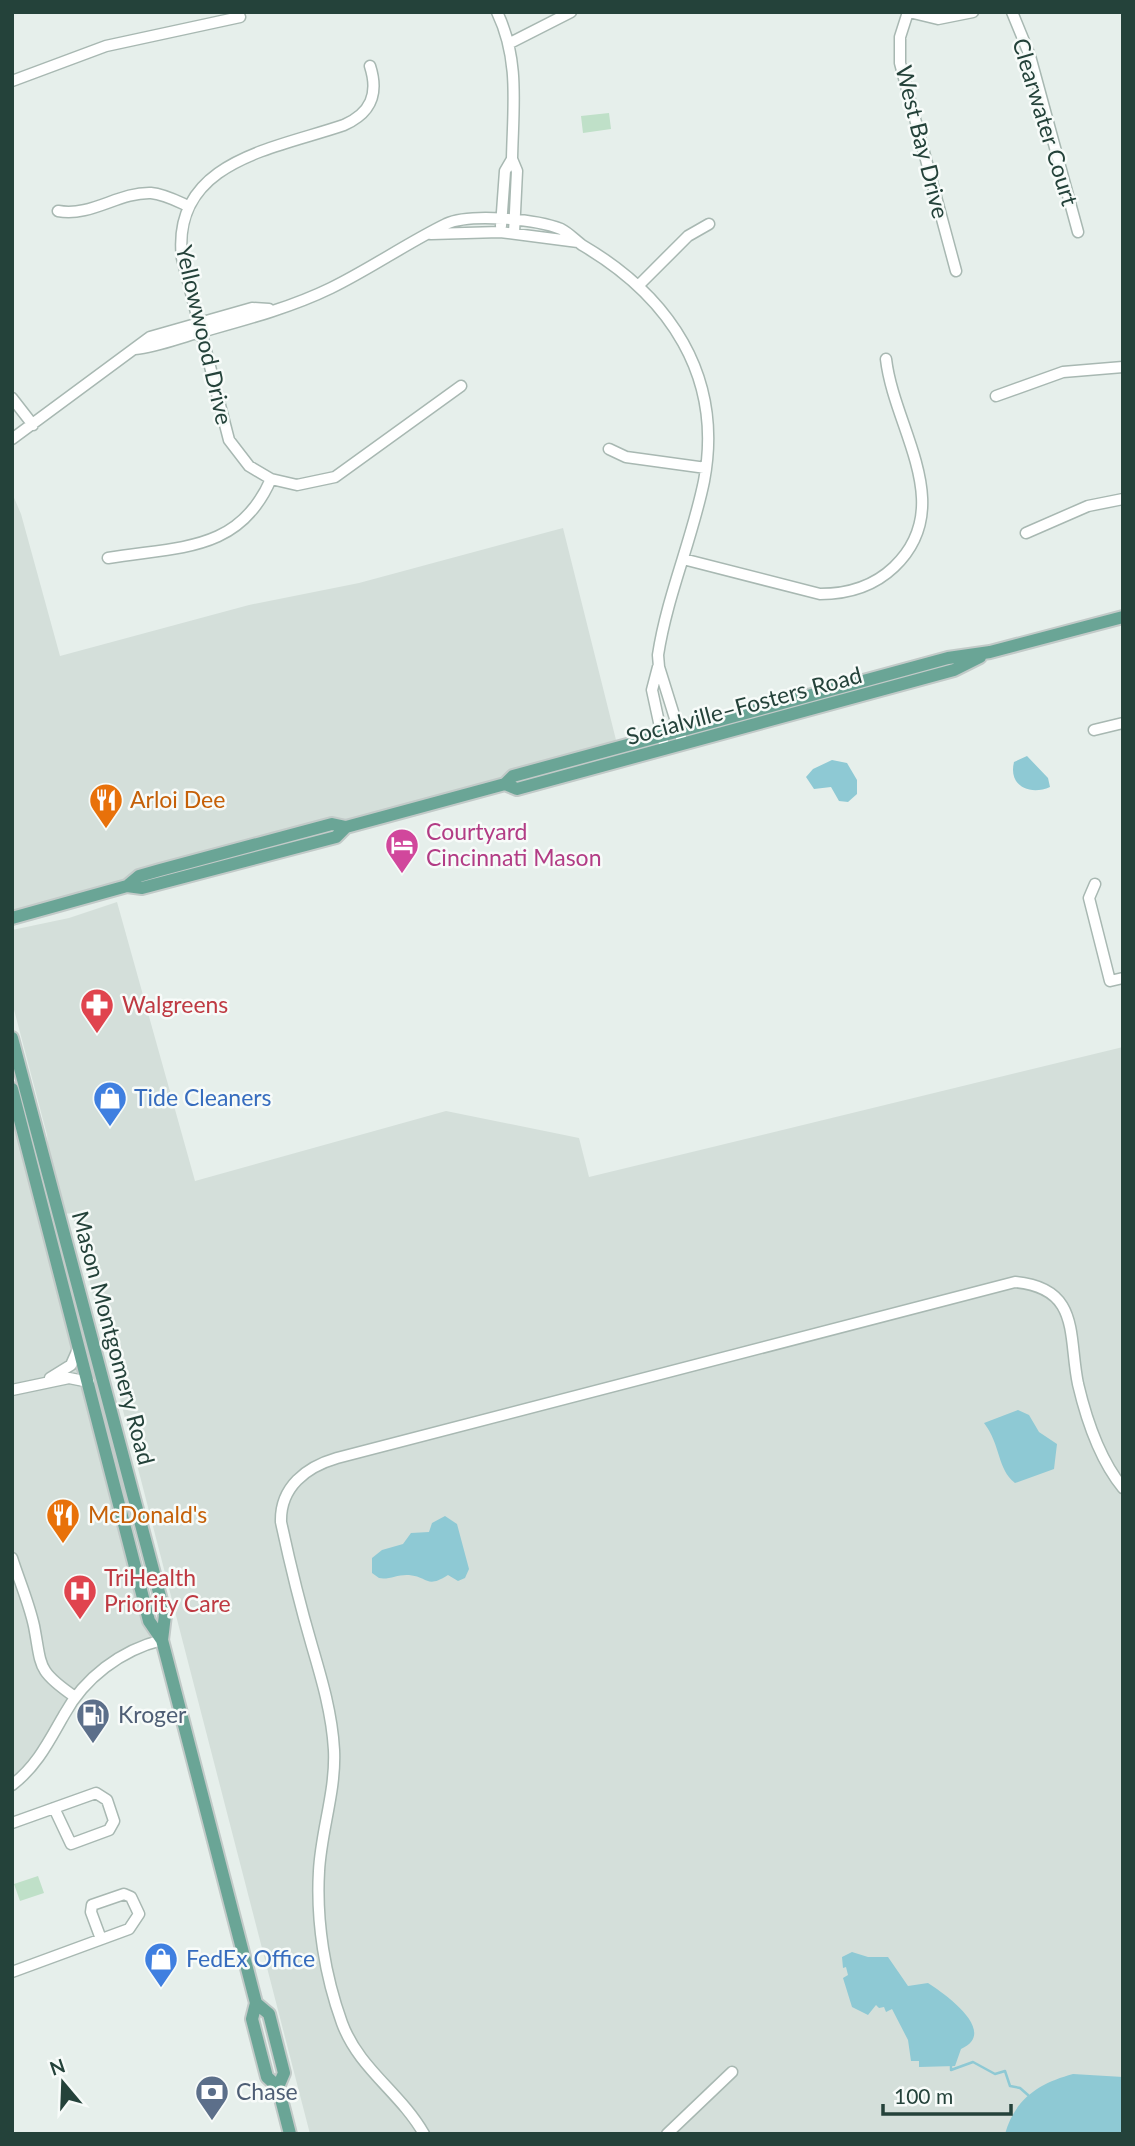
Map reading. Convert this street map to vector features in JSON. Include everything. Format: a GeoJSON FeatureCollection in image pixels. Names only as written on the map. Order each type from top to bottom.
{"type":"FeatureCollection","features":[{"type":"Feature","properties":{"kind":"main road","name":"Socialville–Fosters Road"},"geometry":{"type":"LineString","coordinates":[[12,918],[127,886],[142,888],[322,841],[336,837],[346,827],[505,784],[513,776],[663,743],[948,658],[990,652],[1123,617]]}},
{"type":"Feature","properties":{"kind":"main road","name":"Mason Montgomery Road"},"geometry":{"type":"LineString","coordinates":[[13,1042],[165,1615],[162,1640]]}},
{"type":"Feature","properties":{"kind":"main road","name":"Mason Montgomery Road"},"geometry":{"type":"LineString","coordinates":[[12,1089],[149,1621],[162,1640],[256,2003],[252,2019],[267,2077],[278,2088],[290,2134]]}},
{"type":"Feature","properties":{"kind":"street"},"geometry":{"type":"LineString","coordinates":[[497,12],[510,43],[515,78],[512,159],[517,171],[514,233]]}},
{"type":"Feature","properties":{"kind":"street"},"geometry":{"type":"LineString","coordinates":[[510,43],[570,12]]}},
{"type":"Feature","properties":{"kind":"street"},"geometry":{"type":"LineString","coordinates":[[908,12],[938,19],[973,12]]}},
{"type":"Feature","properties":{"kind":"street","name":"West Bay Drive"},"geometry":{"type":"LineString","coordinates":[[908,12],[900,37],[900,63],[956,271]]}},
{"type":"Feature","properties":{"kind":"street","name":"Clearwater Court"},"geometry":{"type":"LineString","coordinates":[[1012,12],[1030,56],[1078,232]]}},
{"type":"Feature","properties":{"kind":"street"},"geometry":{"type":"LineString","coordinates":[[12,81],[70,57],[117,43],[240,17]]}},
{"type":"Feature","properties":{"kind":"street","name":"Yellowwood Drive"},"geometry":{"type":"LineString","coordinates":[[370,66],[373,97],[361,117],[228,165],[207,180],[188,206],[180,246],[229,440],[249,466],[271,479],[297,485],[335,477],[461,386]]}},
{"type":"Feature","properties":{"kind":"street"},"geometry":{"type":"LineString","coordinates":[[500,232],[505,171],[512,159]]}},
{"type":"Feature","properties":{"kind":"street"},"geometry":{"type":"LineString","coordinates":[[58,211],[77,213],[151,193],[188,206]]}},
{"type":"Feature","properties":{"kind":"street"},"geometry":{"type":"LineString","coordinates":[[12,439],[135,349],[153,348],[199,327],[255,317],[270,309],[329,289],[448,223],[515,220],[564,230],[578,243],[639,285],[678,332],[694,366],[704,403],[706,468],[662,634],[659,667],[652,690],[663,743]]}},
{"type":"Feature","properties":{"kind":"street"},"geometry":{"type":"LineString","coordinates":[[639,285],[688,236],[709,224]]}},
{"type":"Feature","properties":{"kind":"street"},"geometry":{"type":"LineString","coordinates":[[430,234],[500,232],[578,243]]}},
{"type":"Feature","properties":{"kind":"street"},"geometry":{"type":"LineString","coordinates":[[683,559],[820,594],[864,587],[896,565],[917,533],[924,495],[920,470],[892,397],[886,359]]}},
{"type":"Feature","properties":{"kind":"street"},"geometry":{"type":"LineString","coordinates":[[996,396],[1063,372],[1123,367]]}},
{"type":"Feature","properties":{"kind":"street"},"geometry":{"type":"LineString","coordinates":[[12,398],[33,425]]}},
{"type":"Feature","properties":{"kind":"street"},"geometry":{"type":"LineString","coordinates":[[609,449],[626,457],[706,468]]}},
{"type":"Feature","properties":{"kind":"street"},"geometry":{"type":"LineString","coordinates":[[108,558],[206,541],[231,532],[251,515],[271,479]]}},
{"type":"Feature","properties":{"kind":"street"},"geometry":{"type":"LineString","coordinates":[[1026,533],[1088,506],[1123,499]]}},
{"type":"Feature","properties":{"kind":"street"},"geometry":{"type":"LineString","coordinates":[[659,667],[681,738]]}},
{"type":"Feature","properties":{"kind":"street"},"geometry":{"type":"LineString","coordinates":[[1094,730],[1123,723]]}},
{"type":"Feature","properties":{"kind":"street"},"geometry":{"type":"LineString","coordinates":[[1095,884],[1089,898],[1090,909],[1110,981],[1123,978]]}},
{"type":"Feature","properties":{"kind":"street"},"geometry":{"type":"LineString","coordinates":[[424,2134],[409,2110],[359,2059],[342,2023],[328,1972],[318,1902],[319,1871],[334,1778],[334,1749],[322,1678],[281,1522],[284,1500],[298,1478],[310,1469],[337,1458],[1015,1282],[1029,1283],[1049,1292],[1071,1320],[1074,1359],[1085,1409],[1105,1459],[1123,1488]]}},
{"type":"Feature","properties":{"kind":"street"},"geometry":{"type":"LineString","coordinates":[[41,1383],[71,1365],[79,1347]]}},
{"type":"Feature","properties":{"kind":"street"},"geometry":{"type":"LineString","coordinates":[[13,1390],[69,1378],[89,1382]]}},
{"type":"Feature","properties":{"kind":"street"},"geometry":{"type":"LineString","coordinates":[[12,1558],[34,1625],[37,1655],[51,1679],[75,1697]]}},
{"type":"Feature","properties":{"kind":"street"},"geometry":{"type":"LineString","coordinates":[[12,1785],[39,1759],[75,1697],[113,1662],[137,1648],[162,1640]]}},
{"type":"Feature","properties":{"kind":"street"},"geometry":{"type":"LineString","coordinates":[[12,1824],[54,1808],[96,1793],[107,1800],[114,1821],[109,1830],[71,1844],[54,1808]]}},
{"type":"Feature","properties":{"kind":"street"},"geometry":{"type":"LineString","coordinates":[[12,1972],[129,1929],[139,1914],[131,1897],[124,1894],[92,1905],[91,1912],[101,1939]]}},
{"type":"Feature","properties":{"kind":"street"},"geometry":{"type":"LineString","coordinates":[[667,2134],[732,2072]]}},
{"type":"Feature","properties":{"kind":"shaded area"},"geometry":{"type":"Polygon","coordinates":[[[12,493],[21,514],[60,656],[249,605],[359,583],[563,528],[618,748],[505,784],[332,824],[12,918],[12,493]]]}},
{"type":"Feature","properties":{"kind":"shaded area"},"geometry":{"type":"Polygon","coordinates":[[[117,902],[195,1181],[446,1111],[579,1138],[589,1177],[1123,1047],[1123,2134],[310,2134],[72,1213],[64,1214],[50,1164],[47,1135],[12,1002],[12,930],[69,918],[117,902]]]}},
{"type":"Feature","properties":{"kind":"shaded area"},"geometry":{"type":"Polygon","coordinates":[[[12,1089],[124,1526],[162,1640],[105,1667],[64,1714],[12,1785],[12,1089]]]}},
{"type":"Feature","properties":{"kind":"green space"},"geometry":{"type":"Polygon","coordinates":[[[609,113],[611,129],[583,133],[581,116],[609,113]]]}},
{"type":"Feature","properties":{"kind":"green space"},"geometry":{"type":"Polygon","coordinates":[[[38,1876],[44,1893],[20,1901],[14,1884],[38,1876]]]}},
{"type":"Feature","properties":{"kind":"water"},"geometry":{"type":"Polygon","coordinates":[[[1027,756],[1048,778],[1050,787],[1035,790],[1017,783],[1013,770],[1014,762],[1027,756]]]}},
{"type":"Feature","properties":{"kind":"water"},"geometry":{"type":"Polygon","coordinates":[[[832,760],[847,763],[857,780],[857,794],[848,802],[839,801],[831,787],[814,789],[806,777],[813,769],[832,760]]]}},
{"type":"Feature","properties":{"kind":"water"},"geometry":{"type":"Polygon","coordinates":[[[1018,1410],[1029,1415],[1039,1432],[1057,1444],[1054,1469],[1015,1483],[1005,1471],[984,1423],[1018,1410]]]}},
{"type":"Feature","properties":{"kind":"water"},"geometry":{"type":"Polygon","coordinates":[[[445,1516],[457,1524],[469,1569],[465,1578],[458,1581],[448,1575],[431,1582],[409,1575],[379,1578],[372,1573],[372,1558],[382,1550],[403,1544],[411,1533],[429,1532],[432,1523],[445,1516]]]}},
{"type":"Feature","properties":{"kind":"water"},"geometry":{"type":"Polygon","coordinates":[[[852,1952],[868,1957],[888,1957],[908,1986],[928,1983],[956,2004],[972,2024],[974,2033],[971,2042],[961,2049],[955,2066],[919,2067],[919,2061],[911,2061],[908,2040],[892,2009],[886,2012],[884,2007],[879,2008],[876,2005],[868,2015],[852,2007],[843,1978],[848,1975],[846,1967],[843,1968],[842,1957],[852,1952]]]}},
{"type":"Feature","properties":{"kind":"water"},"geometry":{"type":"Polygon","coordinates":[[[1073,2074],[1123,2077],[1123,2134],[1005,2134],[1015,2111],[1030,2094],[1050,2082],[1073,2074]]]}},
{"type":"Feature","properties":{"kind":"waterway"},"geometry":{"type":"LineString","coordinates":[[951,2066],[951,2070],[973,2062],[995,2074],[1005,2071],[1010,2086],[1020,2088],[1028,2095]]}},
{"type":"Feature","properties":{"kind":"place","name":"Arloi Dee"},"geometry":{"type":"Point","coordinates":[106,830]}},
{"type":"Feature","properties":{"kind":"place","name":"Courtyard Cincinnati Mason"},"geometry":{"type":"Point","coordinates":[402,875]}},
{"type":"Feature","properties":{"kind":"place","name":"Walgreens"},"geometry":{"type":"Point","coordinates":[97,1035]}},
{"type":"Feature","properties":{"kind":"place","name":"Tide Cleaners"},"geometry":{"type":"Point","coordinates":[110,1128]}},
{"type":"Feature","properties":{"kind":"place","name":"McDonald's"},"geometry":{"type":"Point","coordinates":[63,1545]}},
{"type":"Feature","properties":{"kind":"place","name":"TriHealth Priority Care"},"geometry":{"type":"Point","coordinates":[80,1621]}},
{"type":"Feature","properties":{"kind":"place","name":"Kroger"},"geometry":{"type":"Point","coordinates":[93,1745]}},
{"type":"Feature","properties":{"kind":"place","name":"FedEx Office"},"geometry":{"type":"Point","coordinates":[161,1989]}},
{"type":"Feature","properties":{"kind":"place","name":"Chase"},"geometry":{"type":"Point","coordinates":[212,2122]}}]}
